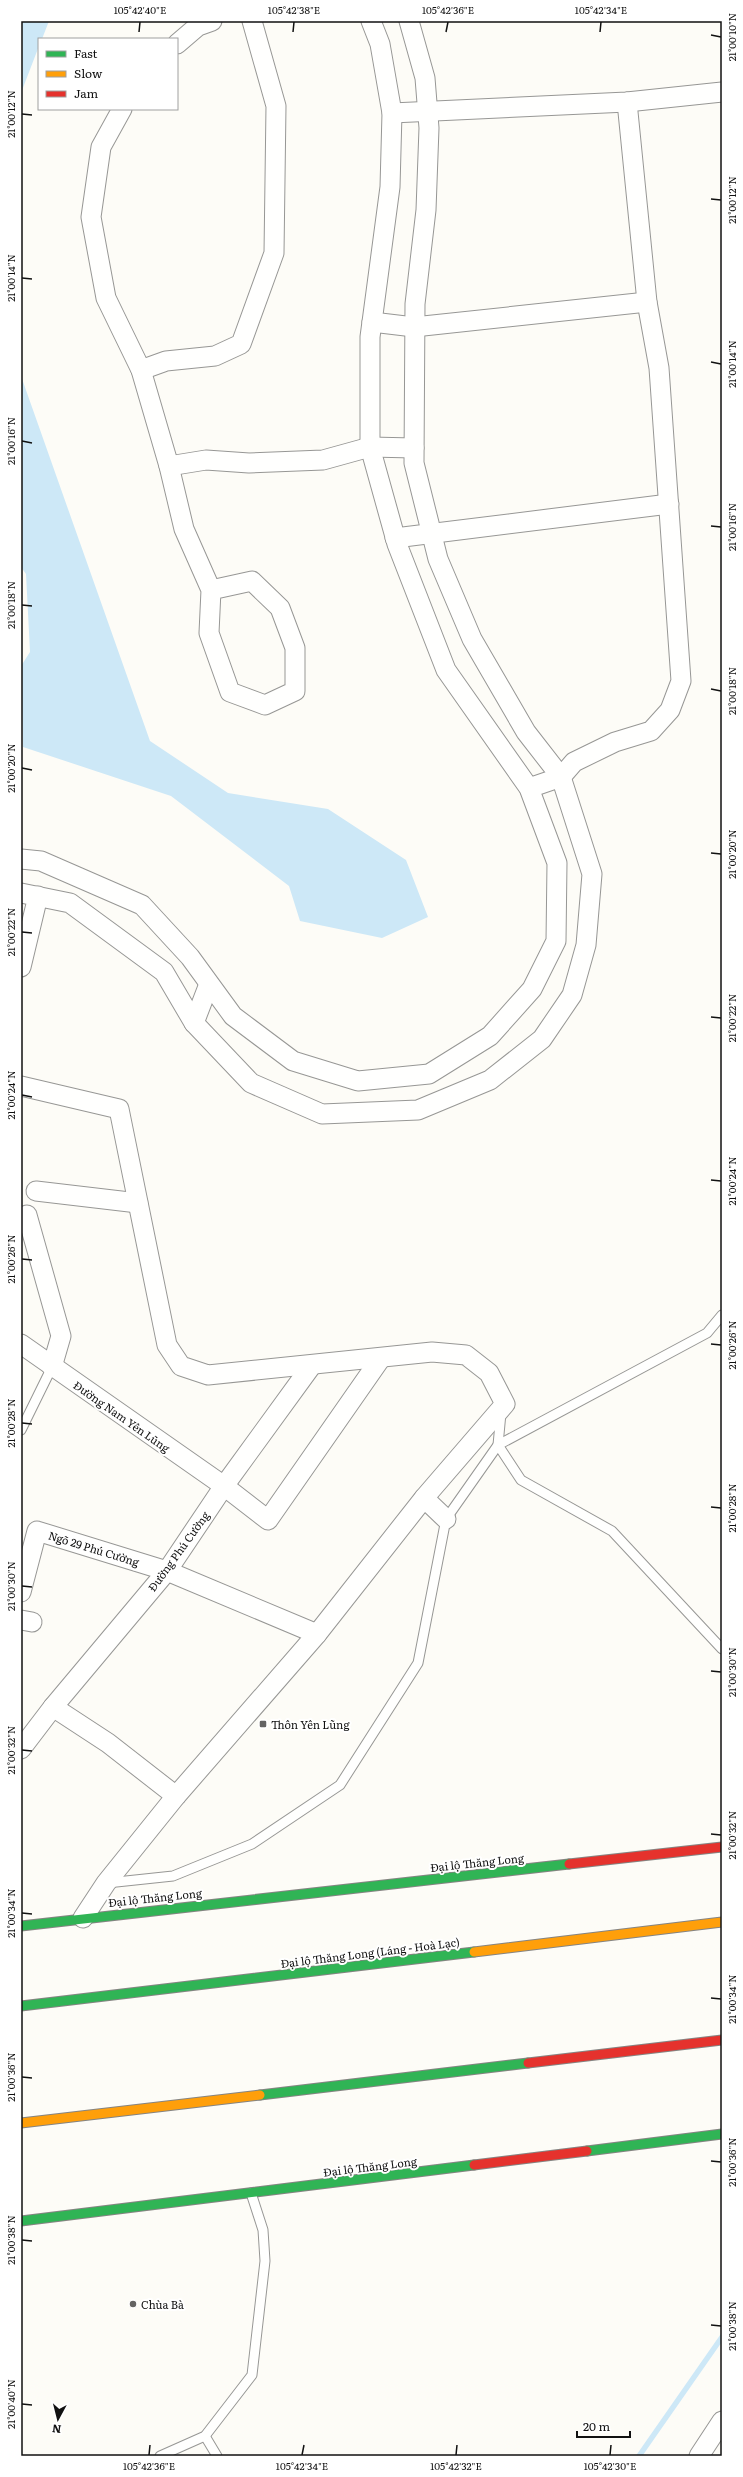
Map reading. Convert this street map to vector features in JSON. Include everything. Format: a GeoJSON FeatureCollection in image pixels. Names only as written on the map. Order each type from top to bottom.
{"type":"FeatureCollection","features":[{"type":"Feature","properties":{"kind":"main road","name":"Đại lộ Thăng Long"},"geometry":{"type":"LineString","coordinates":[[21,1926],[722,1847]]}},
{"type":"Feature","properties":{"kind":"main road","name":"Đại lộ Thăng Long (Láng - Hoà Lạc)"},"geometry":{"type":"LineString","coordinates":[[21,2006],[722,1922]]}},
{"type":"Feature","properties":{"kind":"main road"},"geometry":{"type":"LineString","coordinates":[[21,2123],[722,2040]]}},
{"type":"Feature","properties":{"kind":"main road","name":"Đại lộ Thăng Long"},"geometry":{"type":"LineString","coordinates":[[21,2221],[722,2134]]}},
{"type":"Feature","properties":{"kind":"street"},"geometry":{"type":"LineString","coordinates":[[178,43],[198,26],[212,21]]}},
{"type":"Feature","properties":{"kind":"street"},"geometry":{"type":"LineString","coordinates":[[141,370],[166,361],[215,356],[241,344],[274,253],[276,106],[252,21]]}},
{"type":"Feature","properties":{"kind":"street"},"geometry":{"type":"LineString","coordinates":[[21,859],[41,861],[142,905],[190,957],[233,1016],[293,1061],[358,1081],[429,1074],[490,1036],[532,989],[556,941],[557,863],[529,788],[446,670],[395,538],[370,447],[370,337],[390,187],[392,113],[380,44],[371,21]]}},
{"type":"Feature","properties":{"kind":"street"},"geometry":{"type":"LineString","coordinates":[[21,967],[29,895],[70,903],[164,972],[194,1023],[251,1083],[322,1114],[418,1110],[490,1080],[542,1039],[572,995],[586,945],[592,874],[561,777],[526,732],[472,639],[438,559],[414,463],[414,328],[415,304],[426,210],[428,112],[425,78],[409,21]]}},
{"type":"Feature","properties":{"kind":"street"},"geometry":{"type":"LineString","coordinates":[[392,113],[627,102],[722,92]]}},
{"type":"Feature","properties":{"kind":"street"},"geometry":{"type":"LineString","coordinates":[[529,788],[561,777],[574,762],[615,742],[651,731],[670,710],[682,681],[659,368],[647,302],[627,102]]}},
{"type":"Feature","properties":{"kind":"street"},"geometry":{"type":"LineString","coordinates":[[121,110],[101,147],[91,216],[106,298],[141,370],[169,466],[184,529],[211,590],[209,634],[230,692],[265,705],[295,691],[295,648],[280,608],[252,581],[211,590]]}},
{"type":"Feature","properties":{"kind":"street"},"geometry":{"type":"LineString","coordinates":[[372,322],[414,328],[647,302]]}},
{"type":"Feature","properties":{"kind":"street"},"geometry":{"type":"LineString","coordinates":[[169,466],[206,460],[249,464],[323,460],[370,447],[414,448]]}},
{"type":"Feature","properties":{"kind":"street"},"geometry":{"type":"LineString","coordinates":[[395,538],[669,504]]}},
{"type":"Feature","properties":{"kind":"street"},"geometry":{"type":"LineString","coordinates":[[194,1023],[210,984]]}},
{"type":"Feature","properties":{"kind":"street"},"geometry":{"type":"LineString","coordinates":[[21,1086],[119,1109],[167,1345],[180,1366],[208,1375],[432,1352],[466,1355],[489,1373],[505,1404],[424,1498],[317,1634],[176,1796],[106,1883],[83,1918]]}},
{"type":"Feature","properties":{"kind":"street"},"geometry":{"type":"LineString","coordinates":[[52,1367],[61,1336],[24,1216],[28,1189],[138,1202]]}},
{"type":"Feature","properties":{"kind":"street","name":"Đường Nam Yên Lũng"},"geometry":{"type":"LineString","coordinates":[[21,1344],[224,1486],[268,1520],[381,1358]]}},
{"type":"Feature","properties":{"kind":"street","name":"Đường Phú Cường"},"geometry":{"type":"LineString","coordinates":[[21,1749],[53,1707],[167,1570],[224,1486],[312,1365]]}},
{"type":"Feature","properties":{"kind":"street"},"geometry":{"type":"LineString","coordinates":[[424,1498],[446,1519]]}},
{"type":"Feature","properties":{"kind":"street","name":"Ngõ 29 Phú Cường"},"geometry":{"type":"LineString","coordinates":[[21,1592],[37,1531],[167,1570]]}},
{"type":"Feature","properties":{"kind":"street"},"geometry":{"type":"LineString","coordinates":[[167,1570],[317,1634]]}},
{"type":"Feature","properties":{"kind":"street"},"geometry":{"type":"LineString","coordinates":[[53,1707],[108,1743],[176,1796]]}},
{"type":"Feature","properties":{"kind":"street"},"geometry":{"type":"LineString","coordinates":[[699,2456],[722,2421]]}},
{"type":"Feature","properties":{"kind":"lane"},"geometry":{"type":"LineString","coordinates":[[106,1883],[173,1876],[252,1844],[340,1785],[418,1663],[446,1519],[498,1445],[707,1333],[722,1315]]}},
{"type":"Feature","properties":{"kind":"lane"},"geometry":{"type":"LineString","coordinates":[[21,1430],[52,1367]]}},
{"type":"Feature","properties":{"kind":"lane"},"geometry":{"type":"LineString","coordinates":[[505,1404],[501,1415],[498,1445],[522,1480],[612,1531],[722,1649]]}},
{"type":"Feature","properties":{"kind":"lane"},"geometry":{"type":"LineString","coordinates":[[160,2456],[205,2436],[252,2375],[265,2261],[263,2230],[251,2192]]}},
{"type":"Feature","properties":{"kind":"lane"},"geometry":{"type":"LineString","coordinates":[[205,2436],[217,2456]]}},
{"type":"Feature","properties":{"kind":"water"},"geometry":{"type":"Polygon","coordinates":[[[21,21],[49,21],[42,38],[38,38],[38,49],[21,93],[21,21]]]}},
{"type":"Feature","properties":{"kind":"water"},"geometry":{"type":"Polygon","coordinates":[[[21,376],[150,741],[228,793],[328,809],[406,860],[428,917],[382,938],[300,921],[289,886],[171,796],[23,747],[21,666],[30,652],[26,574],[21,567],[21,376]]]}},
{"type":"Feature","properties":{"kind":"waterway"},"geometry":{"type":"LineString","coordinates":[[639,2456],[722,2337]]}},
{"type":"Feature","properties":{"kind":"traffic: fast"},"geometry":{"type":"LineString","coordinates":[[21,1926],[569,1864]]}},
{"type":"Feature","properties":{"kind":"traffic: fast"},"geometry":{"type":"LineString","coordinates":[[21,2006],[474,1952]]}},
{"type":"Feature","properties":{"kind":"traffic: fast"},"geometry":{"type":"LineString","coordinates":[[260,2095],[528,2063]]}},
{"type":"Feature","properties":{"kind":"traffic: fast"},"geometry":{"type":"LineString","coordinates":[[587,2151],[722,2134]]}},
{"type":"Feature","properties":{"kind":"traffic: fast"},"geometry":{"type":"LineString","coordinates":[[21,2221],[474,2165]]}},
{"type":"Feature","properties":{"kind":"traffic: slow"},"geometry":{"type":"LineString","coordinates":[[474,1952],[722,1922]]}},
{"type":"Feature","properties":{"kind":"traffic: slow"},"geometry":{"type":"LineString","coordinates":[[21,2123],[260,2095]]}},
{"type":"Feature","properties":{"kind":"traffic: jam"},"geometry":{"type":"LineString","coordinates":[[569,1864],[722,1847]]}},
{"type":"Feature","properties":{"kind":"traffic: jam"},"geometry":{"type":"LineString","coordinates":[[528,2063],[722,2040]]}},
{"type":"Feature","properties":{"kind":"traffic: jam"},"geometry":{"type":"LineString","coordinates":[[474,2165],[587,2151]]}},
{"type":"Feature","properties":{"kind":"place","name":"Thôn Yên Lũng"},"geometry":{"type":"Point","coordinates":[263,1724]}},
{"type":"Feature","properties":{"kind":"place","name":"Chùa Bà"},"geometry":{"type":"Point","coordinates":[133,2304]}}]}
